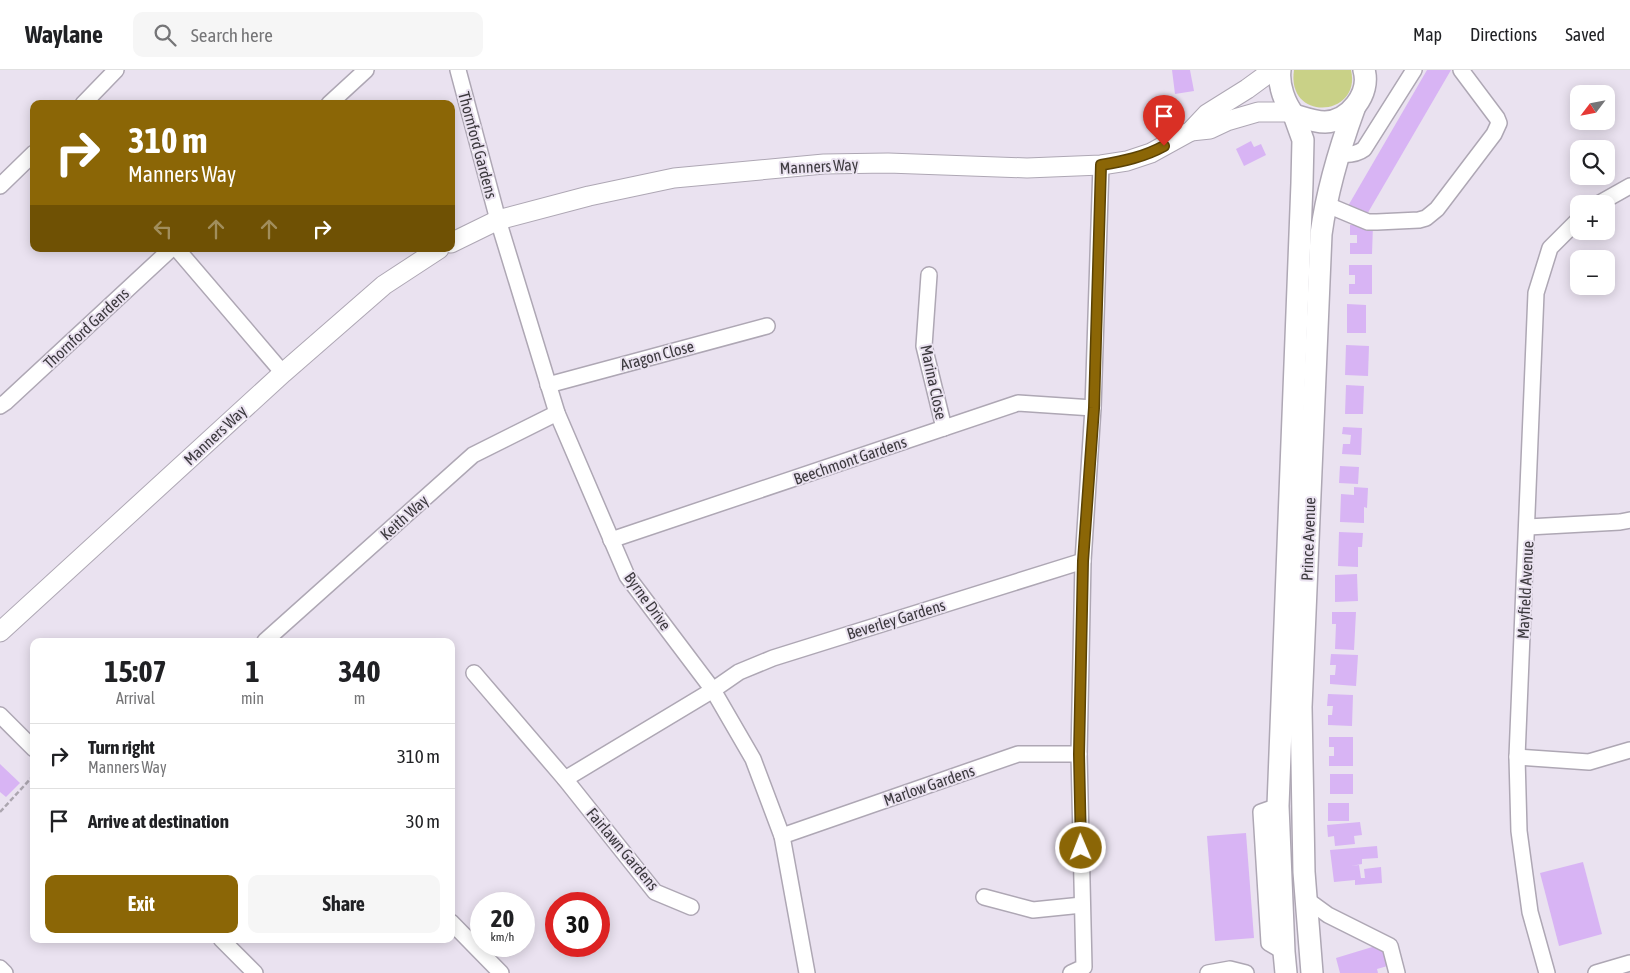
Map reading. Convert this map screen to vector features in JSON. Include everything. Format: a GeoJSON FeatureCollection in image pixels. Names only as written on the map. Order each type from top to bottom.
{"type":"FeatureCollection","features":[{"type":"Feature","properties":{"kind":"highway","name":"Prince Avenue"},"geometry":{"type":"LineString","coordinates":[[1280,70],[1282,92],[1303,140],[1278,806],[1286,973]]}},
{"type":"Feature","properties":{"kind":"highway","name":"Prince Avenue"},"geometry":{"type":"LineString","coordinates":[[1312,973],[1304,872],[1301,707],[1320,244],[1325,204],[1338,154],[1369,74]]}},
{"type":"Feature","properties":{"kind":"highway"},"geometry":{"type":"LineString","coordinates":[[1293,114],[1324,122],[1334,121],[1354,109]]}},
{"type":"Feature","properties":{"kind":"main road","name":"Manners Way"},"geometry":{"type":"LineString","coordinates":[[455,241],[498,220],[589,196],[674,178],[824,164],[888,163],[1027,168],[1101,165],[1126,161],[1151,153],[1191,131],[1207,114],[1273,70]]}},
{"type":"Feature","properties":{"kind":"main road","name":"Manners Way"},"geometry":{"type":"LineString","coordinates":[[1191,131],[1210,129],[1227,121],[1258,112],[1293,114]]}},
{"type":"Feature","properties":{"kind":"main road","name":"Manners Way"},"geometry":{"type":"LineString","coordinates":[[0,632],[283,373],[384,285],[434,252]]}},
{"type":"Feature","properties":{"kind":"street"},"geometry":{"type":"LineString","coordinates":[[87,100],[116,70]]}},
{"type":"Feature","properties":{"kind":"street"},"geometry":{"type":"LineString","coordinates":[[333,100],[366,70]]}},
{"type":"Feature","properties":{"kind":"street","name":"Thornford Gardens"},"geometry":{"type":"LineString","coordinates":[[458,70],[498,220]]}},
{"type":"Feature","properties":{"kind":"street"},"geometry":{"type":"LineString","coordinates":[[1338,154],[1359,153],[1364,149],[1414,70]]}},
{"type":"Feature","properties":{"kind":"street"},"geometry":{"type":"LineString","coordinates":[[1325,204],[1368,222],[1419,220],[1426,218],[1437,209],[1494,134],[1499,123],[1461,70]]}},
{"type":"Feature","properties":{"kind":"street"},"geometry":{"type":"LineString","coordinates":[[0,186],[30,157]]}},
{"type":"Feature","properties":{"kind":"street"},"geometry":{"type":"LineString","coordinates":[[1071,973],[1084,967],[1079,754],[1083,561],[1094,408],[1101,165]]}},
{"type":"Feature","properties":{"kind":"street"},"geometry":{"type":"LineString","coordinates":[[1614,195],[1630,186]]}},
{"type":"Feature","properties":{"kind":"street","name":"Byrne Drive"},"geometry":{"type":"LineString","coordinates":[[498,220],[557,413],[627,576],[713,690],[752,759],[782,836],[807,973]]}},
{"type":"Feature","properties":{"kind":"street","name":"Mayfield Avenue"},"geometry":{"type":"LineString","coordinates":[[1546,973],[1530,912],[1519,830],[1517,757],[1528,527],[1536,293],[1550,248],[1570,228]]}},
{"type":"Feature","properties":{"kind":"street","name":"Thornford Gardens"},"geometry":{"type":"LineString","coordinates":[[0,406],[168,252]]}},
{"type":"Feature","properties":{"kind":"street"},"geometry":{"type":"LineString","coordinates":[[180,252],[283,373]]}},
{"type":"Feature","properties":{"kind":"street","name":"Marina Close"},"geometry":{"type":"LineString","coordinates":[[929,275],[924,346],[944,428]]}},
{"type":"Feature","properties":{"kind":"street","name":"Aragon Close"},"geometry":{"type":"LineString","coordinates":[[548,385],[767,326]]}},
{"type":"Feature","properties":{"kind":"street","name":"Beechmont Gardens"},"geometry":{"type":"LineString","coordinates":[[611,540],[1018,403],[1094,408]]}},
{"type":"Feature","properties":{"kind":"street","name":"Keith Way"},"geometry":{"type":"LineString","coordinates":[[268,638],[472,455],[557,413]]}},
{"type":"Feature","properties":{"kind":"street"},"geometry":{"type":"LineString","coordinates":[[1528,527],[1630,520]]}},
{"type":"Feature","properties":{"kind":"street","name":"Beverley Gardens"},"geometry":{"type":"LineString","coordinates":[[713,690],[739,672],[773,658],[1083,561]]}},
{"type":"Feature","properties":{"kind":"street","name":"Fairlawn Gardens"},"geometry":{"type":"LineString","coordinates":[[474,673],[565,779],[655,892],[691,907]]}},
{"type":"Feature","properties":{"kind":"street"},"geometry":{"type":"LineString","coordinates":[[565,779],[713,690]]}},
{"type":"Feature","properties":{"kind":"street"},"geometry":{"type":"LineString","coordinates":[[1,718],[30,745]]}},
{"type":"Feature","properties":{"kind":"street"},"geometry":{"type":"LineString","coordinates":[[1517,757],[1589,762],[1630,750]]}},
{"type":"Feature","properties":{"kind":"street","name":"Marlow Gardens"},"geometry":{"type":"LineString","coordinates":[[782,836],[1018,754],[1079,754]]}},
{"type":"Feature","properties":{"kind":"street"},"geometry":{"type":"LineString","coordinates":[[984,897],[1033,910],[1082,905]]}},
{"type":"Feature","properties":{"kind":"street"},"geometry":{"type":"LineString","coordinates":[[1306,899],[1328,915],[1390,946],[1397,973]]}},
{"type":"Feature","properties":{"kind":"street"},"geometry":{"type":"LineString","coordinates":[[455,926],[501,973]]}},
{"type":"Feature","properties":{"kind":"street"},"geometry":{"type":"LineString","coordinates":[[225,943],[255,973]]}},
{"type":"Feature","properties":{"kind":"street"},"geometry":{"type":"LineString","coordinates":[[1596,973],[1630,964]]}},
{"type":"Feature","properties":{"kind":"street"},"geometry":{"type":"LineString","coordinates":[[0,968],[5,973]]}},
{"type":"Feature","properties":{"kind":"street"},"geometry":{"type":"LineString","coordinates":[[1208,973],[1230,969],[1246,973]]}},
{"type":"Feature","properties":{"kind":"path"},"geometry":{"type":"LineString","coordinates":[[0,812],[30,779]]}},
{"type":"Feature","properties":{"kind":"green space"},"geometry":{"type":"Polygon","coordinates":[[[1294,70],[1351,70],[1351,86],[1346,97],[1336,105],[1324,108],[1311,106],[1301,99],[1295,87],[1294,70]]]}},
{"type":"Feature","properties":{"kind":"building"},"geometry":{"type":"Polygon","coordinates":[[[1172,70],[1190,70],[1194,91],[1175,94],[1172,70]]]}},
{"type":"Feature","properties":{"kind":"building"},"geometry":{"type":"Polygon","coordinates":[[[1427,70],[1451,70],[1366,216],[1348,206],[1427,70]]]}},
{"type":"Feature","properties":{"kind":"building"},"geometry":{"type":"Polygon","coordinates":[[[1251,141],[1254,147],[1261,144],[1266,155],[1244,166],[1236,149],[1251,141]]]}},
{"type":"Feature","properties":{"kind":"building"},"geometry":{"type":"Polygon","coordinates":[[[1350,225],[1373,225],[1372,254],[1350,254],[1350,243],[1357,243],[1357,235],[1350,235],[1350,225]]]}},
{"type":"Feature","properties":{"kind":"building"},"geometry":{"type":"Polygon","coordinates":[[[1349,265],[1372,265],[1372,294],[1349,294],[1349,284],[1355,284],[1355,275],[1349,275],[1349,265]]]}},
{"type":"Feature","properties":{"kind":"building"},"geometry":{"type":"Polygon","coordinates":[[[1347,304],[1366,305],[1366,333],[1347,333],[1347,304]]]}},
{"type":"Feature","properties":{"kind":"building"},"geometry":{"type":"Polygon","coordinates":[[[1346,345],[1369,346],[1368,376],[1345,375],[1346,345]]]}},
{"type":"Feature","properties":{"kind":"building"},"geometry":{"type":"Polygon","coordinates":[[[1346,385],[1364,386],[1363,414],[1345,414],[1346,385]]]}},
{"type":"Feature","properties":{"kind":"building"},"geometry":{"type":"Polygon","coordinates":[[[1343,427],[1362,428],[1361,455],[1342,454],[1343,444],[1350,444],[1351,435],[1342,434],[1343,427]]]}},
{"type":"Feature","properties":{"kind":"building"},"geometry":{"type":"Polygon","coordinates":[[[1340,466],[1359,467],[1358,484],[1339,483],[1340,466]]]}},
{"type":"Feature","properties":{"kind":"building"},"geometry":{"type":"Polygon","coordinates":[[[1354,487],[1368,488],[1367,508],[1364,507],[1364,523],[1340,522],[1341,494],[1354,495],[1354,487]]]}},
{"type":"Feature","properties":{"kind":"building"},"geometry":{"type":"Polygon","coordinates":[[[1339,532],[1363,533],[1362,547],[1358,547],[1358,567],[1338,566],[1339,532]]]}},
{"type":"Feature","properties":{"kind":"building"},"geometry":{"type":"Polygon","coordinates":[[[1357,574],[1358,601],[1335,602],[1335,575],[1357,574]]]}},
{"type":"Feature","properties":{"kind":"building"},"geometry":{"type":"Polygon","coordinates":[[[1332,612],[1356,612],[1354,650],[1335,649],[1336,624],[1332,624],[1332,612]]]}},
{"type":"Feature","properties":{"kind":"building"},"geometry":{"type":"Polygon","coordinates":[[[1331,654],[1358,655],[1356,686],[1330,684],[1330,675],[1335,675],[1336,665],[1330,665],[1331,654]]]}},
{"type":"Feature","properties":{"kind":"building"},"geometry":{"type":"Polygon","coordinates":[[[1328,694],[1353,695],[1352,726],[1328,725],[1328,715],[1332,715],[1333,706],[1327,706],[1328,694]]]}},
{"type":"Feature","properties":{"kind":"building"},"geometry":{"type":"Polygon","coordinates":[[[1329,737],[1353,737],[1353,766],[1329,766],[1329,756],[1334,756],[1334,747],[1329,747],[1329,737]]]}},
{"type":"Feature","properties":{"kind":"building"},"geometry":{"type":"Polygon","coordinates":[[[0,764],[20,783],[6,797],[0,792],[0,764]]]}},
{"type":"Feature","properties":{"kind":"building"},"geometry":{"type":"Polygon","coordinates":[[[1330,774],[1353,774],[1353,794],[1330,794],[1330,774]]]}},
{"type":"Feature","properties":{"kind":"building"},"geometry":{"type":"Polygon","coordinates":[[[1328,803],[1349,803],[1349,821],[1328,821],[1328,803]]]}},
{"type":"Feature","properties":{"kind":"building"},"geometry":{"type":"Polygon","coordinates":[[[1360,822],[1362,835],[1354,836],[1355,844],[1335,846],[1334,836],[1328,837],[1327,825],[1360,822]]]}},
{"type":"Feature","properties":{"kind":"building"},"geometry":{"type":"Polygon","coordinates":[[[1246,833],[1254,938],[1215,941],[1207,836],[1246,833]]]}},
{"type":"Feature","properties":{"kind":"building"},"geometry":{"type":"Polygon","coordinates":[[[1377,846],[1378,858],[1362,859],[1362,864],[1351,866],[1359,865],[1361,878],[1365,878],[1364,869],[1381,867],[1382,883],[1355,885],[1355,880],[1334,882],[1330,850],[1377,846]]]}},
{"type":"Feature","properties":{"kind":"building"},"geometry":{"type":"Polygon","coordinates":[[[1583,862],[1602,934],[1559,946],[1540,873],[1583,862]]]}},
{"type":"Feature","properties":{"kind":"building"},"geometry":{"type":"Polygon","coordinates":[[[1392,941],[1398,963],[1377,969],[1378,973],[1340,973],[1336,958],[1392,941]]]}},
{"type":"Feature","properties":{"kind":"route"},"geometry":{"type":"LineString","coordinates":[[1081,848],[1079,754],[1083,561],[1094,408],[1101,165],[1126,161],[1151,153],[1164,146]]}}]}
